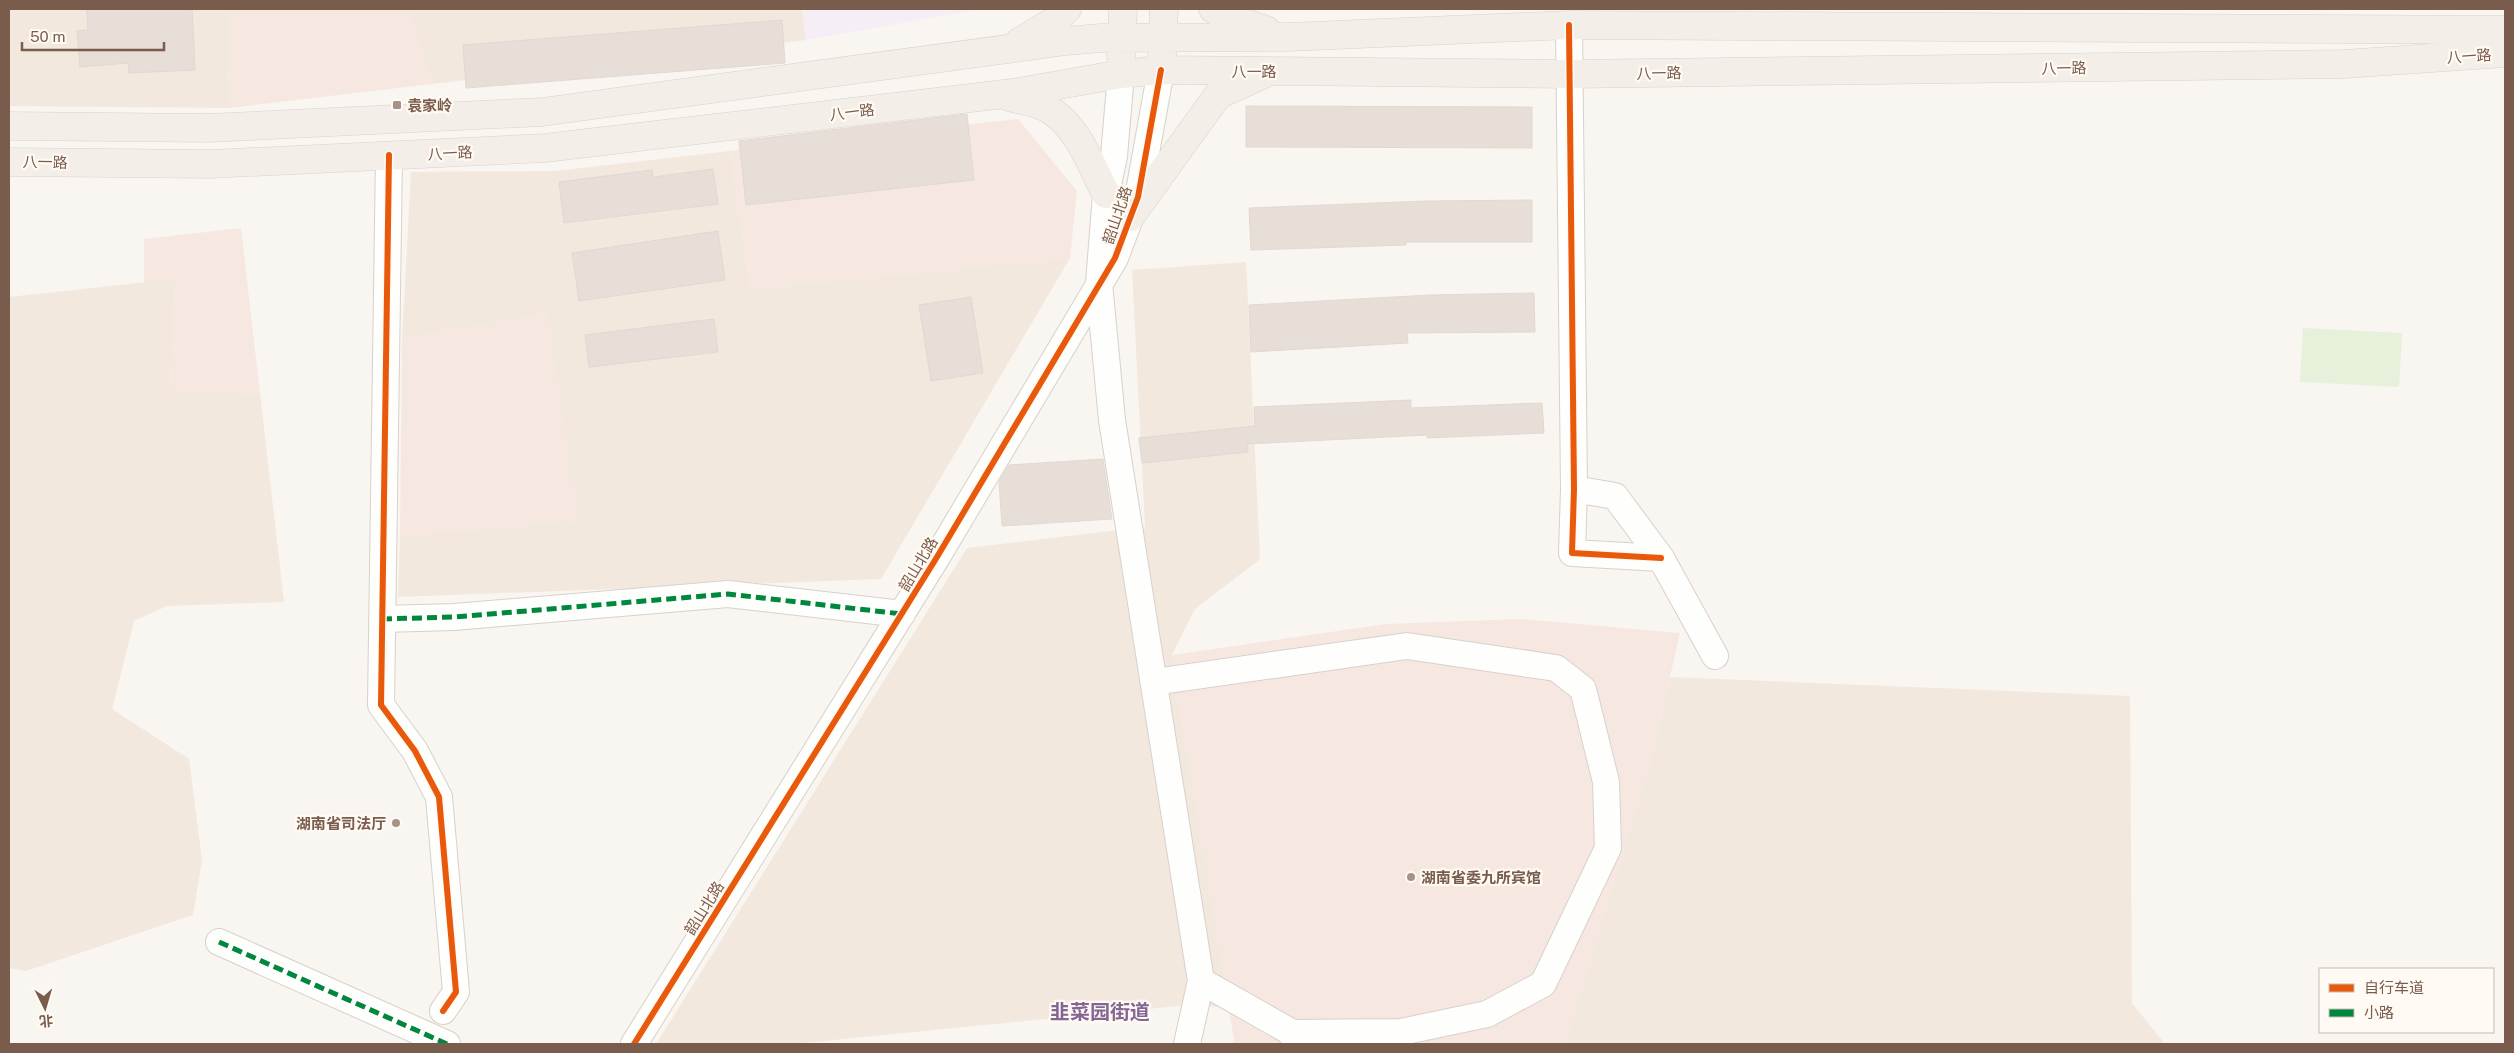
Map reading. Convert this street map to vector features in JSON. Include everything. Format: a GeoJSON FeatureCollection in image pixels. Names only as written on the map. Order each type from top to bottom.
{"type":"FeatureCollection","features":[{"type":"Feature","properties":{"kind":"main road"},"geometry":{"type":"LineString","coordinates":[[995,50],[1039,32],[1067,9]]}},
{"type":"Feature","properties":{"kind":"main road","name":"韶山北路"},"geometry":{"type":"LineString","coordinates":[[1120,74],[1123,9]]}},
{"type":"Feature","properties":{"kind":"main road","name":"韶山北路"},"geometry":{"type":"LineString","coordinates":[[1161,70],[1164,9]]}},
{"type":"Feature","properties":{"kind":"main road"},"geometry":{"type":"LineString","coordinates":[[1214,9],[1225,16],[1289,38]]}},
{"type":"Feature","properties":{"kind":"main road","name":"八一路"},"geometry":{"type":"LineString","coordinates":[[9,126],[209,128],[542,112],[995,50],[1066,41],[1122,38],[1289,38],[1569,25],[2505,30]]}},
{"type":"Feature","properties":{"kind":"main road","name":"八一路"},"geometry":{"type":"LineString","coordinates":[[9,162],[210,164],[545,148],[998,94],[1120,74],[1161,70],[1570,74],[2344,64],[2505,53]]}},
{"type":"Feature","properties":{"kind":"main road"},"geometry":{"type":"LineString","coordinates":[[1130,218],[1218,95],[1270,71]]}},
{"type":"Feature","properties":{"kind":"main road"},"geometry":{"type":"LineString","coordinates":[[998,94],[1046,107],[1063,120],[1076,135],[1106,194]]}},
{"type":"Feature","properties":{"kind":"street"},"geometry":{"type":"LineString","coordinates":[[1569,25],[1574,489],[1572,553],[1661,558]]}},
{"type":"Feature","properties":{"kind":"street","name":"韶山北路"},"geometry":{"type":"LineString","coordinates":[[634,1044],[902,614],[1115,258],[1138,196],[1161,70]]}},
{"type":"Feature","properties":{"kind":"street","name":"韶山北路"},"geometry":{"type":"LineString","coordinates":[[1099,283],[1106,194],[1114,156],[1120,74]]}},
{"type":"Feature","properties":{"kind":"street"},"geometry":{"type":"LineString","coordinates":[[388,156],[381,705],[415,751],[438,797],[456,992],[444,1011]]}},
{"type":"Feature","properties":{"kind":"street"},"geometry":{"type":"LineString","coordinates":[[1099,283],[1112,420],[1201,981],[1186,1044]]}},
{"type":"Feature","properties":{"kind":"street"},"geometry":{"type":"LineString","coordinates":[[1574,489],[1615,496],[1661,558],[1715,656]]}},
{"type":"Feature","properties":{"kind":"street"},"geometry":{"type":"LineString","coordinates":[[382,619],[454,617],[728,594],[902,614]]}},
{"type":"Feature","properties":{"kind":"street"},"geometry":{"type":"LineString","coordinates":[[1154,682],[1407,646],[1556,668],[1583,689],[1606,782],[1608,848],[1543,984],[1487,1014],[1401,1032],[1301,1039],[1201,981]]}},
{"type":"Feature","properties":{"kind":"street"},"geometry":{"type":"LineString","coordinates":[[219,942],[447,1044]]}},
{"type":"Feature","properties":{"kind":"shaded area"},"geometry":{"type":"Polygon","coordinates":[[[9,9],[229,9],[228,108],[9,106],[9,9]]]}},
{"type":"Feature","properties":{"kind":"shaded area"},"geometry":{"type":"Polygon","coordinates":[[[229,9],[408,9],[432,84],[228,108],[229,9]]]}},
{"type":"Feature","properties":{"kind":"shaded area"},"geometry":{"type":"Polygon","coordinates":[[[408,9],[802,9],[806,40],[432,84],[408,9]]]}},
{"type":"Feature","properties":{"kind":"shaded area"},"geometry":{"type":"Polygon","coordinates":[[[802,9],[982,9],[806,40],[802,9]]]}},
{"type":"Feature","properties":{"kind":"shaded area"},"geometry":{"type":"Polygon","coordinates":[[[1018,119],[1077,191],[1070,258],[751,288],[730,151],[1018,119]]]}},
{"type":"Feature","properties":{"kind":"shaded area"},"geometry":{"type":"Polygon","coordinates":[[[730,151],[751,288],[1070,258],[881,579],[398,597],[400,535],[578,520],[547,314],[402,339],[411,172],[556,171],[730,151]]]}},
{"type":"Feature","properties":{"kind":"shaded area"},"geometry":{"type":"Polygon","coordinates":[[[241,228],[260,393],[171,390],[175,280],[144,283],[144,239],[241,228]]]}},
{"type":"Feature","properties":{"kind":"shaded area"},"geometry":{"type":"Polygon","coordinates":[[[1246,262],[1260,559],[1195,609],[1172,655],[1229,1007],[1178,1006],[793,1044],[656,1044],[967,548],[1145,527],[1132,270],[1246,262]]]}},
{"type":"Feature","properties":{"kind":"shaded area"},"geometry":{"type":"Polygon","coordinates":[[[175,279],[171,390],[260,393],[284,602],[167,606],[134,621],[112,709],[189,759],[202,860],[193,915],[26,971],[9,968],[9,297],[175,279]]]}},
{"type":"Feature","properties":{"kind":"shaded area"},"geometry":{"type":"Polygon","coordinates":[[[547,314],[579,520],[400,535],[402,339],[547,314]]]}},
{"type":"Feature","properties":{"kind":"shaded area","name":"湖南省委九所宾馆"},"geometry":{"type":"Polygon","coordinates":[[[1520,619],[1680,633],[1654,747],[1565,1044],[1233,1044],[1234,1040],[1172,655],[1386,624],[1520,619]]]}},
{"type":"Feature","properties":{"kind":"shaded area"},"geometry":{"type":"Polygon","coordinates":[[[1670,677],[2130,696],[2132,1003],[2165,1044],[1565,1044],[1654,747],[1670,677]]]}},
{"type":"Feature","properties":{"kind":"green space"},"geometry":{"type":"Polygon","coordinates":[[[2303,328],[2402,333],[2399,387],[2300,382],[2303,328]]]}},
{"type":"Feature","properties":{"kind":"building"},"geometry":{"type":"Polygon","coordinates":[[[87,9],[192,9],[195,70],[129,73],[128,63],[80,67],[77,31],[88,30],[87,9]]]}},
{"type":"Feature","properties":{"kind":"building"},"geometry":{"type":"Polygon","coordinates":[[[782,20],[785,63],[466,88],[463,45],[782,20]]]}},
{"type":"Feature","properties":{"kind":"building"},"geometry":{"type":"Polygon","coordinates":[[[1246,106],[1532,107],[1532,148],[1246,147],[1246,106]]]}},
{"type":"Feature","properties":{"kind":"building"},"geometry":{"type":"Polygon","coordinates":[[[967,114],[974,180],[746,205],[739,141],[967,114]]]}},
{"type":"Feature","properties":{"kind":"building"},"geometry":{"type":"Polygon","coordinates":[[[713,169],[718,204],[564,223],[559,182],[652,170],[653,177],[713,169]]]}},
{"type":"Feature","properties":{"kind":"building"},"geometry":{"type":"Polygon","coordinates":[[[1532,200],[1532,242],[1406,242],[1406,245],[1251,250],[1249,208],[1427,201],[1532,200]]]}},
{"type":"Feature","properties":{"kind":"building"},"geometry":{"type":"Polygon","coordinates":[[[718,231],[725,280],[579,301],[572,253],[718,231]]]}},
{"type":"Feature","properties":{"kind":"building"},"geometry":{"type":"Polygon","coordinates":[[[1534,293],[1535,332],[1407,333],[1408,343],[1251,352],[1249,305],[1430,295],[1534,293]]]}},
{"type":"Feature","properties":{"kind":"building"},"geometry":{"type":"Polygon","coordinates":[[[971,297],[983,373],[931,381],[919,305],[971,297]]]}},
{"type":"Feature","properties":{"kind":"building"},"geometry":{"type":"Polygon","coordinates":[[[714,319],[718,352],[589,367],[585,335],[714,319]]]}},
{"type":"Feature","properties":{"kind":"building"},"geometry":{"type":"Polygon","coordinates":[[[1411,400],[1411,408],[1542,403],[1544,433],[1427,438],[1427,435],[1247,444],[1248,452],[1142,463],[1139,438],[1255,426],[1254,407],[1411,400]]]}},
{"type":"Feature","properties":{"kind":"building"},"geometry":{"type":"Polygon","coordinates":[[[1103,459],[1112,519],[1002,526],[999,482],[1009,465],[1103,459]]]}},
{"type":"Feature","properties":{"kind":"marked path"},"geometry":{"type":"LineString","coordinates":[[382,619],[454,617],[728,594],[902,614]]}},
{"type":"Feature","properties":{"kind":"marked path"},"geometry":{"type":"LineString","coordinates":[[219,942],[447,1044]]}},
{"type":"Feature","properties":{"kind":"cycle path"},"geometry":{"type":"LineString","coordinates":[[1569,25],[1574,489],[1572,553],[1661,558]]}},
{"type":"Feature","properties":{"kind":"cycle path"},"geometry":{"type":"LineString","coordinates":[[634,1044],[937,557],[1115,258],[1138,197],[1161,70]]}},
{"type":"Feature","properties":{"kind":"cycle path"},"geometry":{"type":"LineString","coordinates":[[389,155],[381,705],[415,751],[439,797],[456,992],[443,1011]]}},
{"type":"Feature","properties":{"kind":"place","name":"袁家岭"},"geometry":{"type":"Point","coordinates":[397,105]}},
{"type":"Feature","properties":{"kind":"place","name":"湖南省司法厅"},"geometry":{"type":"Point","coordinates":[396,823]}},
{"type":"Feature","properties":{"kind":"place","name":"湖南省委九所宾馆"},"geometry":{"type":"Point","coordinates":[1411,877]}},
{"type":"Feature","properties":{"kind":"district","name":"韭菜园街道"},"geometry":{"type":"Point","coordinates":[1100,1012]}}]}
